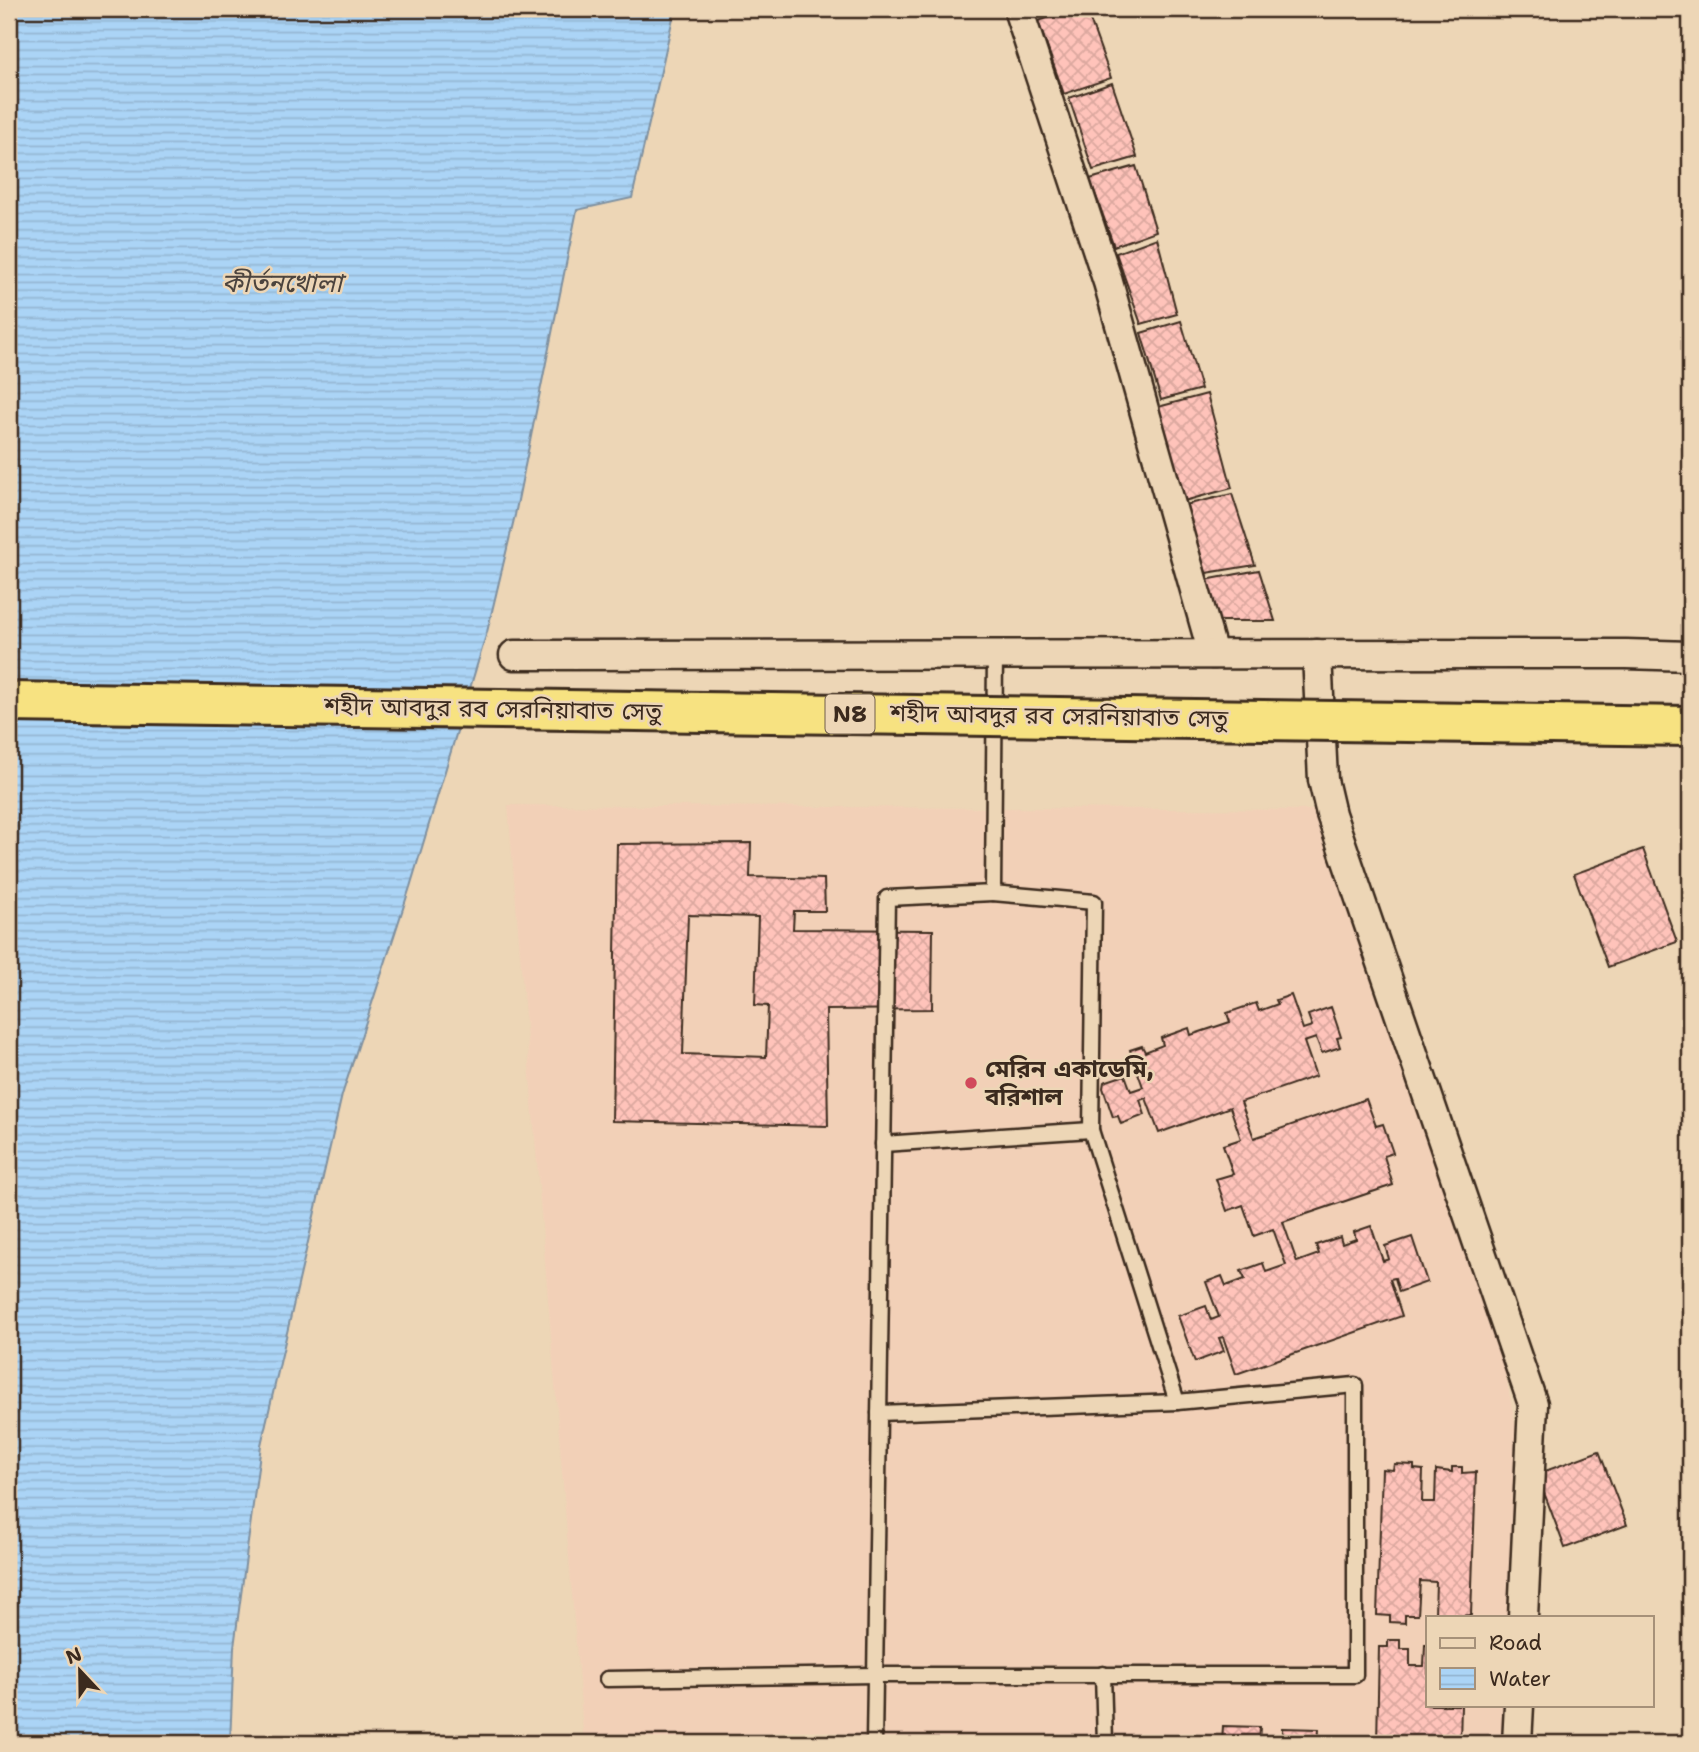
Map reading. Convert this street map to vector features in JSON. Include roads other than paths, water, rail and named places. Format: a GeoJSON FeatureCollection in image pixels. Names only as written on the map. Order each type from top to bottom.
{"type":"FeatureCollection","features":[{"type":"Feature","properties":{"kind":"highway","name":"শহীদ আবদুর রব সেরনিয়াবাত সেতু"},"geometry":{"type":"LineString","coordinates":[[9,702],[1690,726]]}},
{"type":"Feature","properties":{"kind":"street"},"geometry":{"type":"LineString","coordinates":[[1018,9],[1108,282],[1213,654]]}},
{"type":"Feature","properties":{"kind":"street"},"geometry":{"type":"LineString","coordinates":[[1317,654],[1323,780],[1331,814],[1534,1404],[1523,1616]]}},
{"type":"Feature","properties":{"kind":"street"},"geometry":{"type":"LineString","coordinates":[[514,655],[1690,656]]}},
{"type":"Feature","properties":{"kind":"street"},"geometry":{"type":"LineString","coordinates":[[1517,1743],[1519,1706]]}},
{"type":"Feature","properties":{"kind":"lane"},"geometry":{"type":"LineString","coordinates":[[993,893],[995,654]]}},
{"type":"Feature","properties":{"kind":"lane"},"geometry":{"type":"LineString","coordinates":[[874,1743],[887,898],[993,893],[1094,902],[1091,1130],[1177,1402]]}},
{"type":"Feature","properties":{"kind":"lane"},"geometry":{"type":"LineString","coordinates":[[883,1144],[1091,1130]]}},
{"type":"Feature","properties":{"kind":"lane"},"geometry":{"type":"LineString","coordinates":[[607,1679],[875,1675],[1355,1675],[1355,1385],[1177,1402],[879,1413]]}},
{"type":"Feature","properties":{"kind":"lane"},"geometry":{"type":"LineString","coordinates":[[1103,1674],[1105,1743]]}},
{"type":"Feature","properties":{"kind":"water","name":"কীর্তনখোলা"},"geometry":{"type":"Polygon","coordinates":[[[9,9],[675,9],[632,198],[577,210],[515,515],[487,632],[410,887],[342,1095],[261,1445],[234,1647],[230,1743],[9,1743],[9,9]]]}},
{"type":"Feature","properties":{"kind":"place","name":"মেরিন একাডেমি, বরিশাল"},"geometry":{"type":"Point","coordinates":[971,1083]}}]}
